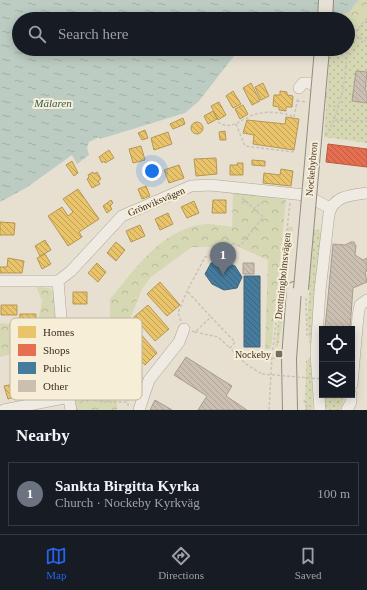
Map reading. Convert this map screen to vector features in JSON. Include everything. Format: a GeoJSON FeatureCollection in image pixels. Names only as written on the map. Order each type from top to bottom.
{"type":"FeatureCollection","features":[{"type":"Feature","properties":{"kind":"main road"},"geometry":{"type":"LineString","coordinates":[[319,12],[320,0]]}},
{"type":"Feature","properties":{"kind":"main road"},"geometry":{"type":"LineString","coordinates":[[325,12],[326,0]]}},
{"type":"Feature","properties":{"kind":"main road","name":"Nockebybron"},"geometry":{"type":"LineString","coordinates":[[297,289],[315,56]]}},
{"type":"Feature","properties":{"kind":"main road","name":"Nockebybron"},"geometry":{"type":"LineString","coordinates":[[297,289],[321,56]]}},
{"type":"Feature","properties":{"kind":"main road","name":"Drottningholmsvägen"},"geometry":{"type":"LineString","coordinates":[[297,289],[301,405]]}},
{"type":"Feature","properties":{"kind":"main road","name":"Drottningholmsvägen"},"geometry":{"type":"LineString","coordinates":[[290,410],[290,359],[297,289]]}},
{"type":"Feature","properties":{"kind":"street"},"geometry":{"type":"LineString","coordinates":[[299,88],[303,83],[311,83],[321,93],[314,199]]}},
{"type":"Feature","properties":{"kind":"street","name":"Grönviksvägen"},"geometry":{"type":"LineString","coordinates":[[58,281],[70,271],[122,216],[191,186],[243,188],[305,195],[314,199],[329,211]]}},
{"type":"Feature","properties":{"kind":"street"},"geometry":{"type":"LineString","coordinates":[[320,410],[316,354],[320,290],[329,211],[337,200],[348,195],[367,193]]}},
{"type":"Feature","properties":{"kind":"street"},"geometry":{"type":"LineString","coordinates":[[0,281],[58,281],[62,318]]}},
{"type":"Feature","properties":{"kind":"street"},"geometry":{"type":"LineString","coordinates":[[354,362],[360,305],[367,299]]}},
{"type":"Feature","properties":{"kind":"street"},"geometry":{"type":"LineString","coordinates":[[139,410],[149,380],[179,342],[184,329]]}},
{"type":"Feature","properties":{"kind":"street"},"geometry":{"type":"LineString","coordinates":[[347,410],[352,398]]}},
{"type":"Feature","properties":{"kind":"street"},"geometry":{"type":"LineString","coordinates":[[4,410],[70,405]]}},
{"type":"Feature","properties":{"kind":"path"},"geometry":{"type":"LineString","coordinates":[[355,33],[367,18]]}},
{"type":"Feature","properties":{"kind":"path"},"geometry":{"type":"LineString","coordinates":[[355,35],[367,42]]}},
{"type":"Feature","properties":{"kind":"path"},"geometry":{"type":"LineString","coordinates":[[325,139],[334,120],[343,91],[347,56]]}},
{"type":"Feature","properties":{"kind":"path"},"geometry":{"type":"LineString","coordinates":[[218,122],[222,125],[232,126],[255,114],[264,112],[286,113],[294,117],[299,88]]}},
{"type":"Feature","properties":{"kind":"path"},"geometry":{"type":"LineString","coordinates":[[334,120],[367,121]]}},
{"type":"Feature","properties":{"kind":"path"},"geometry":{"type":"LineString","coordinates":[[236,124],[245,146],[294,152]]}},
{"type":"Feature","properties":{"kind":"path","name":"Drottningholmsvägen"},"geometry":{"type":"LineString","coordinates":[[269,410],[272,357],[291,194]]}},
{"type":"Feature","properties":{"kind":"path"},"geometry":{"type":"LineString","coordinates":[[241,197],[263,217],[240,246],[232,243],[228,252],[205,257],[187,291],[178,313],[184,329],[218,337],[246,364],[262,374],[319,379]]}},
{"type":"Feature","properties":{"kind":"path"},"geometry":{"type":"LineString","coordinates":[[253,209],[261,203]]}},
{"type":"Feature","properties":{"kind":"path"},"geometry":{"type":"LineString","coordinates":[[187,291],[235,342],[230,348]]}},
{"type":"Feature","properties":{"kind":"path"},"geometry":{"type":"LineString","coordinates":[[195,332],[211,317]]}},
{"type":"Feature","properties":{"kind":"path"},"geometry":{"type":"LineString","coordinates":[[238,357],[279,358]]}},
{"type":"Feature","properties":{"kind":"path"},"geometry":{"type":"LineString","coordinates":[[70,405],[85,400]]}},
{"type":"Feature","properties":{"kind":"path"},"geometry":{"type":"LineString","coordinates":[[93,400],[102,402],[128,402],[128,406]]}},
{"type":"Feature","properties":{"kind":"path"},"geometry":{"type":"LineString","coordinates":[[301,405],[308,410]]}},
{"type":"Feature","properties":{"kind":"green space"},"geometry":{"type":"Polygon","coordinates":[[[359,0],[367,0],[367,15],[355,31],[355,12],[350,12],[359,0]]]}},
{"type":"Feature","properties":{"kind":"green space"},"geometry":{"type":"Polygon","coordinates":[[[367,15],[367,143],[324,137],[330,56],[355,56],[355,31],[367,15]]]}},
{"type":"Feature","properties":{"kind":"green space"},"geometry":{"type":"Polygon","coordinates":[[[233,191],[286,200],[271,349],[265,349],[268,260],[230,243],[227,247],[192,247],[151,277],[142,289],[131,318],[110,318],[110,299],[141,262],[164,241],[191,227],[207,224],[232,227],[233,191]]]}},
{"type":"Feature","properties":{"kind":"green space"},"geometry":{"type":"Polygon","coordinates":[[[288,227],[293,227],[285,303],[281,300],[288,227]]]}},
{"type":"Feature","properties":{"kind":"green space"},"geometry":{"type":"Polygon","coordinates":[[[314,229],[322,231],[310,347],[307,320],[314,229]]]}},
{"type":"Feature","properties":{"kind":"green space"},"geometry":{"type":"Polygon","coordinates":[[[36,286],[49,288],[53,291],[56,318],[39,318],[42,301],[36,286]]]}},
{"type":"Feature","properties":{"kind":"green space"},"geometry":{"type":"Polygon","coordinates":[[[280,304],[285,306],[278,347],[275,347],[280,304]]]}},
{"type":"Feature","properties":{"kind":"green space"},"geometry":{"type":"Polygon","coordinates":[[[0,323],[10,324],[10,354],[0,357],[0,323]]]}},
{"type":"Feature","properties":{"kind":"green space"},"geometry":{"type":"Polygon","coordinates":[[[311,357],[313,410],[305,410],[306,361],[311,357]]]}},
{"type":"Feature","properties":{"kind":"green space"},"geometry":{"type":"Polygon","coordinates":[[[324,398],[344,398],[340,410],[325,410],[324,398]]]}},
{"type":"Feature","properties":{"kind":"green space"},"geometry":{"type":"Polygon","coordinates":[[[73,400],[117,400],[117,410],[75,410],[73,400]]]}},
{"type":"Feature","properties":{"kind":"water","name":"Mälaren"},"geometry":{"type":"Polygon","coordinates":[[[0,0],[359,0],[350,12],[12,12],[12,56],[234,56],[199,101],[185,113],[100,139],[99,137],[89,142],[87,148],[89,155],[77,164],[72,155],[26,188],[0,202],[0,0]]]}},
{"type":"Feature","properties":{"kind":"building: Homes"},"geometry":{"type":"Polygon","coordinates":[[[251,83],[260,101],[252,105],[243,88],[251,83]]]}},
{"type":"Feature","properties":{"kind":"building: Homes"},"geometry":{"type":"Polygon","coordinates":[[[263,83],[269,96],[261,100],[255,87],[263,83]]]}},
{"type":"Feature","properties":{"kind":"building: Homes"},"geometry":{"type":"Polygon","coordinates":[[[233,91],[241,104],[233,108],[226,96],[233,91]]]}},
{"type":"Feature","properties":{"kind":"building: Homes"},"geometry":{"type":"Polygon","coordinates":[[[280,91],[287,92],[287,95],[293,96],[292,107],[286,107],[286,111],[279,110],[279,107],[273,106],[274,95],[280,95],[280,91]]]}},
{"type":"Feature","properties":{"kind":"building: Homes"},"geometry":{"type":"Polygon","coordinates":[[[219,102],[226,115],[218,120],[211,106],[219,102]]]}},
{"type":"Feature","properties":{"kind":"building: Homes"},"geometry":{"type":"Polygon","coordinates":[[[243,105],[248,114],[240,119],[235,109],[243,105]]]}},
{"type":"Feature","properties":{"kind":"building: Homes"},"geometry":{"type":"Polygon","coordinates":[[[213,111],[217,119],[208,124],[204,116],[213,111]]]}},
{"type":"Feature","properties":{"kind":"building: Homes"},"geometry":{"type":"Polygon","coordinates":[[[286,117],[299,119],[294,150],[253,144],[254,135],[243,133],[247,120],[285,124],[286,117]]]}},
{"type":"Feature","properties":{"kind":"building: Homes"},"geometry":{"type":"Polygon","coordinates":[[[183,118],[185,124],[173,129],[170,124],[183,118]]]}},
{"type":"Feature","properties":{"kind":"building: Homes"},"geometry":{"type":"Polygon","coordinates":[[[199,122],[202,123],[202,133],[195,134],[192,133],[191,126],[192,123],[199,122]]]}},
{"type":"Feature","properties":{"kind":"building: Homes"},"geometry":{"type":"Polygon","coordinates":[[[145,130],[148,138],[142,140],[138,133],[145,130]]]}},
{"type":"Feature","properties":{"kind":"building: Homes"},"geometry":{"type":"Polygon","coordinates":[[[225,131],[226,140],[220,140],[219,132],[225,131]]]}},
{"type":"Feature","properties":{"kind":"building: Homes"},"geometry":{"type":"Polygon","coordinates":[[[168,132],[172,144],[154,150],[151,138],[168,132]]]}},
{"type":"Feature","properties":{"kind":"building: Homes"},"geometry":{"type":"Polygon","coordinates":[[[141,146],[145,160],[133,163],[129,149],[141,146]]]}},
{"type":"Feature","properties":{"kind":"building: Homes"},"geometry":{"type":"Polygon","coordinates":[[[109,150],[114,158],[102,163],[99,157],[109,150]]]}},
{"type":"Feature","properties":{"kind":"building: Homes"},"geometry":{"type":"Polygon","coordinates":[[[216,158],[217,174],[196,176],[194,159],[216,158]]]}},
{"type":"Feature","properties":{"kind":"building: Homes"},"geometry":{"type":"Polygon","coordinates":[[[252,160],[265,161],[265,166],[252,165],[252,160]]]}},
{"type":"Feature","properties":{"kind":"building: Homes"},"geometry":{"type":"Polygon","coordinates":[[[72,161],[78,173],[74,176],[66,165],[72,161]]]}},
{"type":"Feature","properties":{"kind":"building: Homes"},"geometry":{"type":"Polygon","coordinates":[[[237,163],[243,163],[243,175],[230,175],[230,165],[238,165],[237,163]]]}},
{"type":"Feature","properties":{"kind":"building: Homes"},"geometry":{"type":"Polygon","coordinates":[[[179,165],[184,178],[169,183],[164,170],[179,165]]]}},
{"type":"Feature","properties":{"kind":"building: Homes"},"geometry":{"type":"Polygon","coordinates":[[[281,169],[293,171],[291,186],[263,183],[264,173],[280,175],[281,169]]]}},
{"type":"Feature","properties":{"kind":"building: Homes"},"geometry":{"type":"Polygon","coordinates":[[[93,172],[94,174],[97,172],[101,179],[98,181],[100,184],[92,188],[87,179],[89,177],[88,175],[93,172]]]}},
{"type":"Feature","properties":{"kind":"building: Homes"},"geometry":{"type":"Polygon","coordinates":[[[146,186],[150,196],[142,199],[138,189],[146,186]]]}},
{"type":"Feature","properties":{"kind":"building: Homes"},"geometry":{"type":"Polygon","coordinates":[[[78,189],[99,219],[79,232],[82,237],[68,246],[48,216],[62,207],[68,216],[73,212],[63,199],[78,189]]]}},
{"type":"Feature","properties":{"kind":"building: Homes"},"geometry":{"type":"Polygon","coordinates":[[[111,200],[113,203],[110,206],[112,209],[107,213],[103,206],[111,200]]]}},
{"type":"Feature","properties":{"kind":"building: Homes"},"geometry":{"type":"Polygon","coordinates":[[[213,200],[226,200],[226,213],[212,213],[213,200]]]}},
{"type":"Feature","properties":{"kind":"building: Homes"},"geometry":{"type":"Polygon","coordinates":[[[194,201],[199,213],[187,218],[181,207],[194,201]]]}},
{"type":"Feature","properties":{"kind":"building: Homes"},"geometry":{"type":"Polygon","coordinates":[[[168,213],[173,224],[160,230],[155,219],[168,213]]]}},
{"type":"Feature","properties":{"kind":"building: Homes"},"geometry":{"type":"Polygon","coordinates":[[[0,222],[15,223],[14,235],[0,235],[0,222]]]}},
{"type":"Feature","properties":{"kind":"building: Homes"},"geometry":{"type":"Polygon","coordinates":[[[140,225],[145,236],[131,242],[126,231],[140,225]]]}},
{"type":"Feature","properties":{"kind":"building: Homes"},"geometry":{"type":"Polygon","coordinates":[[[45,240],[51,250],[40,256],[35,246],[45,240]]]}},
{"type":"Feature","properties":{"kind":"building: Homes"},"geometry":{"type":"Polygon","coordinates":[[[116,242],[125,250],[116,261],[107,253],[116,242]]]}},
{"type":"Feature","properties":{"kind":"building: Homes"},"geometry":{"type":"Polygon","coordinates":[[[45,254],[51,264],[42,269],[37,258],[45,254]]]}},
{"type":"Feature","properties":{"kind":"building: Homes"},"geometry":{"type":"Polygon","coordinates":[[[8,258],[24,261],[22,273],[0,273],[0,267],[7,267],[8,258]]]}},
{"type":"Feature","properties":{"kind":"building: Homes"},"geometry":{"type":"Polygon","coordinates":[[[97,263],[106,272],[98,282],[88,273],[97,263]]]}},
{"type":"Feature","properties":{"kind":"building: Homes"},"geometry":{"type":"Polygon","coordinates":[[[160,282],[180,305],[167,316],[147,294],[160,282]]]}},
{"type":"Feature","properties":{"kind":"building: Homes"},"geometry":{"type":"Polygon","coordinates":[[[73,292],[87,292],[87,304],[73,304],[73,292]]]}},
{"type":"Feature","properties":{"kind":"building: Homes"},"geometry":{"type":"Polygon","coordinates":[[[1,305],[17,305],[17,315],[1,315],[1,305]]]}},
{"type":"Feature","properties":{"kind":"building: Homes"},"geometry":{"type":"Polygon","coordinates":[[[148,305],[169,329],[155,341],[142,326],[142,318],[134,317],[148,305]]]}},
{"type":"Feature","properties":{"kind":"building: Homes"},"geometry":{"type":"Polygon","coordinates":[[[20,314],[36,314],[36,318],[20,318],[20,314]]]}},
{"type":"Feature","properties":{"kind":"building: Homes"},"geometry":{"type":"Polygon","coordinates":[[[142,336],[157,353],[145,365],[142,362],[142,336]]]}},
{"type":"Feature","properties":{"kind":"building: Homes"},"geometry":{"type":"Polygon","coordinates":[[[10,385],[10,398],[8,399],[4,386],[10,385]]]}},
{"type":"Feature","properties":{"kind":"building: Shops"},"geometry":{"type":"Polygon","coordinates":[[[328,144],[367,149],[367,167],[326,162],[328,144]]]}},
{"type":"Feature","properties":{"kind":"building: Public"},"geometry":{"type":"Polygon","coordinates":[[[223,261],[235,266],[242,277],[237,288],[224,290],[212,284],[205,274],[211,263],[223,261]]]}},
{"type":"Feature","properties":{"kind":"building: Public"},"geometry":{"type":"Polygon","coordinates":[[[244,276],[260,276],[260,347],[244,347],[244,276]]]}},
{"type":"Feature","properties":{"kind":"building: Other"},"geometry":{"type":"Polygon","coordinates":[[[356,71],[367,72],[365,91],[367,91],[367,103],[352,101],[356,71]]]}},
{"type":"Feature","properties":{"kind":"building: Other"},"geometry":{"type":"Polygon","coordinates":[[[354,242],[356,246],[355,255],[363,260],[367,258],[367,271],[365,272],[367,282],[353,288],[350,326],[325,326],[333,244],[345,245],[354,242]]]}},
{"type":"Feature","properties":{"kind":"building: Other"},"geometry":{"type":"Polygon","coordinates":[[[243,263],[254,263],[254,274],[243,274],[243,263]]]}},
{"type":"Feature","properties":{"kind":"building: Other"},"geometry":{"type":"Polygon","coordinates":[[[186,357],[232,386],[226,396],[247,410],[198,410],[207,396],[174,375],[186,357]]]}},
{"type":"Feature","properties":{"kind":"building: Other"},"geometry":{"type":"Polygon","coordinates":[[[155,400],[172,410],[150,410],[155,400]]]}},
{"type":"Feature","properties":{"kind":"place","name":"Sankta Birgitta Kyrka"},"geometry":{"type":"Point","coordinates":[223,275]}},
{"type":"Feature","properties":{"kind":"place","name":"Nockeby"},"geometry":{"type":"Point","coordinates":[279,354]}}]}
